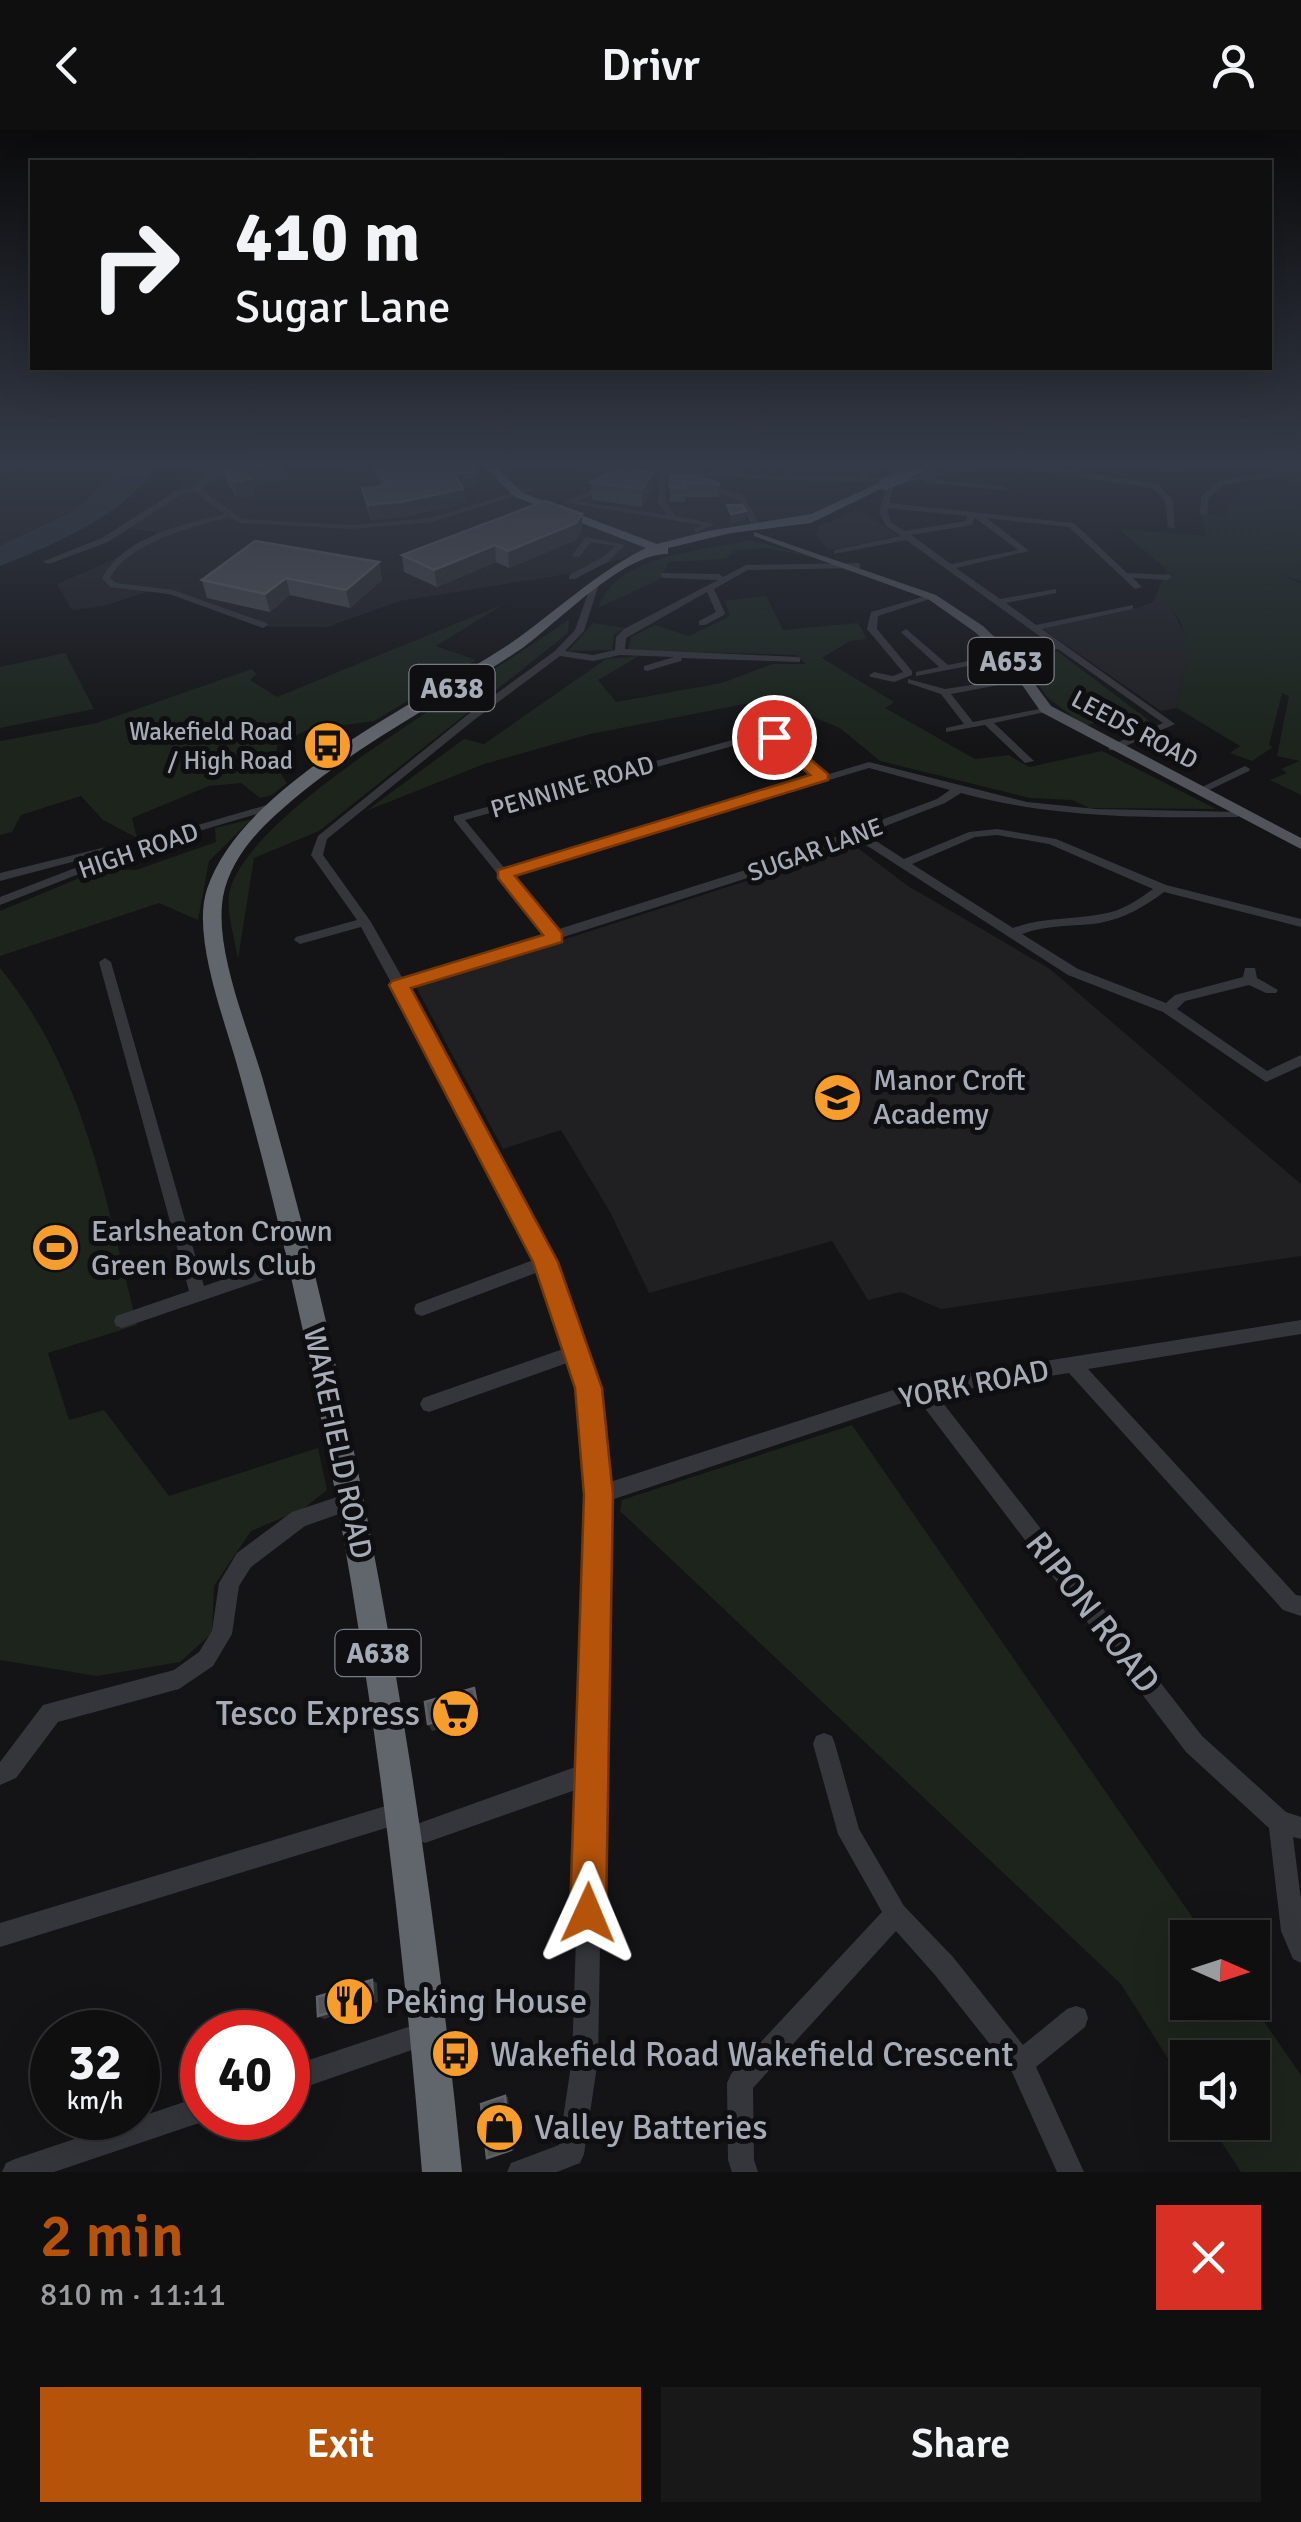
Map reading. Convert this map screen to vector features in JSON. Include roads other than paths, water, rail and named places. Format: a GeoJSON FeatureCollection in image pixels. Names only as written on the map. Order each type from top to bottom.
{"type":"FeatureCollection","features":[{"type":"Feature","properties":{"kind":"highway"},"geometry":{"type":"LineString","coordinates":[[624,566],[632,556]]}},
{"type":"Feature","properties":{"kind":"highway","name":"WAKEFIELD ROAD"},"geometry":{"type":"LineString","coordinates":[[442,2172],[413,1822],[352,1501],[298,1261],[221,964],[214,897],[222,868],[277,805],[354,745],[455,686],[534,632],[594,584],[650,556]]}},
{"type":"Feature","properties":{"kind":"main road","name":"LEEDS ROAD"},"geometry":{"type":"LineString","coordinates":[[828,556],[932,597],[980,630],[1010,659],[1046,710],[1237,814],[1301,844]]}},
{"type":"Feature","properties":{"kind":"street"},"geometry":{"type":"LineString","coordinates":[[46,562],[61,556]]}},
{"type":"Feature","properties":{"kind":"street"},"geometry":{"type":"LineString","coordinates":[[126,556],[110,566],[106,578],[113,585],[170,592],[263,625]]}},
{"type":"Feature","properties":{"kind":"street"},"geometry":{"type":"LineString","coordinates":[[572,578],[609,556]]}},
{"type":"Feature","properties":{"kind":"street"},"geometry":{"type":"LineString","coordinates":[[935,556],[1170,724],[1113,748]]}},
{"type":"Feature","properties":{"kind":"street"},"geometry":{"type":"LineString","coordinates":[[949,566],[998,556]]}},
{"type":"Feature","properties":{"kind":"street"},"geometry":{"type":"LineString","coordinates":[[1110,556],[1129,582],[1168,577]]}},
{"type":"Feature","properties":{"kind":"street"},"geometry":{"type":"LineString","coordinates":[[620,652],[624,633],[723,578],[760,566],[857,566]]}},
{"type":"Feature","properties":{"kind":"street"},"geometry":{"type":"LineString","coordinates":[[664,576],[723,578]]}},
{"type":"Feature","properties":{"kind":"street"},"geometry":{"type":"LineString","coordinates":[[520,2172],[571,2154],[585,2059],[598,1495],[588,1388],[579,1351],[546,1262],[365,922],[317,855],[322,838],[470,718],[558,653],[579,630],[594,584]]}},
{"type":"Feature","properties":{"kind":"street"},"geometry":{"type":"LineString","coordinates":[[702,623],[721,613],[708,586]]}},
{"type":"Feature","properties":{"kind":"street"},"geometry":{"type":"LineString","coordinates":[[997,602],[1053,591]]}},
{"type":"Feature","properties":{"kind":"street"},"geometry":{"type":"LineString","coordinates":[[874,676],[894,679],[909,672],[872,629],[874,614],[932,597]]}},
{"type":"Feature","properties":{"kind":"street"},"geometry":{"type":"LineString","coordinates":[[1034,628],[1130,607]]}},
{"type":"Feature","properties":{"kind":"street"},"geometry":{"type":"LineString","coordinates":[[906,632],[946,669]]}},
{"type":"Feature","properties":{"kind":"street"},"geometry":{"type":"LineString","coordinates":[[1002,682],[944,692],[919,687],[915,677],[1059,646]]}},
{"type":"Feature","properties":{"kind":"street"},"geometry":{"type":"LineString","coordinates":[[558,653],[593,658],[620,652],[797,660]]}},
{"type":"Feature","properties":{"kind":"street"},"geometry":{"type":"LineString","coordinates":[[647,668],[677,662],[679,655]]}},
{"type":"Feature","properties":{"kind":"street"},"geometry":{"type":"LineString","coordinates":[[944,692],[971,726]]}},
{"type":"Feature","properties":{"kind":"street"},"geometry":{"type":"LineString","coordinates":[[950,730],[1046,710]]}},
{"type":"Feature","properties":{"kind":"street"},"geometry":{"type":"LineString","coordinates":[[988,723],[1029,761]]}},
{"type":"Feature","properties":{"kind":"street","name":"PENNINE ROAD"},"geometry":{"type":"LineString","coordinates":[[556,937],[458,818],[762,735],[784,742],[822,777]]}},
{"type":"Feature","properties":{"kind":"street"},"geometry":{"type":"LineString","coordinates":[[504,874],[869,765],[1045,809],[1112,816],[1237,814]]}},
{"type":"Feature","properties":{"kind":"street"},"geometry":{"type":"LineString","coordinates":[[1199,792],[1245,770]]}},
{"type":"Feature","properties":{"kind":"street","name":"SUGAR LANE"},"geometry":{"type":"LineString","coordinates":[[399,985],[556,937],[857,834],[941,801],[959,789]]}},
{"type":"Feature","properties":{"kind":"street","name":"HIGH ROAD"},"geometry":{"type":"LineString","coordinates":[[0,902],[154,841],[277,805]]}},
{"type":"Feature","properties":{"kind":"street"},"geometry":{"type":"LineString","coordinates":[[903,864],[972,834],[997,832],[1077,849],[1162,888],[1301,922]]}},
{"type":"Feature","properties":{"kind":"street"},"geometry":{"type":"LineString","coordinates":[[857,834],[1073,972],[1168,1008],[1266,1078],[1301,1060]]}},
{"type":"Feature","properties":{"kind":"street"},"geometry":{"type":"LineString","coordinates":[[0,876],[154,841]]}},
{"type":"Feature","properties":{"kind":"street"},"geometry":{"type":"LineString","coordinates":[[1010,934],[1040,923],[1114,919],[1138,908],[1162,888]]}},
{"type":"Feature","properties":{"kind":"street"},"geometry":{"type":"LineString","coordinates":[[300,940],[365,922]]}},
{"type":"Feature","properties":{"kind":"street"},"geometry":{"type":"LineString","coordinates":[[104,962],[198,1295]]}},
{"type":"Feature","properties":{"kind":"street"},"geometry":{"type":"LineString","coordinates":[[1168,1008],[1180,998],[1250,976],[1271,990]]}},
{"type":"Feature","properties":{"kind":"street"},"geometry":{"type":"LineString","coordinates":[[122,1321],[298,1261]]}},
{"type":"Feature","properties":{"kind":"street"},"geometry":{"type":"LineString","coordinates":[[422,1309],[546,1262]]}},
{"type":"Feature","properties":{"kind":"street","name":"YORK ROAD"},"geometry":{"type":"LineString","coordinates":[[598,1495],[921,1388],[1301,1327]]}},
{"type":"Feature","properties":{"kind":"street"},"geometry":{"type":"LineString","coordinates":[[429,1404],[579,1351]]}},
{"type":"Feature","properties":{"kind":"street"},"geometry":{"type":"LineString","coordinates":[[1074,1366],[1290,1603],[1301,1606]]}},
{"type":"Feature","properties":{"kind":"street","name":"RIPON ROAD"},"geometry":{"type":"LineString","coordinates":[[921,1388],[1194,1744],[1290,1825],[1293,1931],[1301,1951]]}},
{"type":"Feature","properties":{"kind":"street"},"geometry":{"type":"LineString","coordinates":[[0,1774],[8,1770],[51,1712],[178,1679],[206,1659],[222,1634],[229,1583],[244,1560],[299,1519],[352,1501]]}},
{"type":"Feature","properties":{"kind":"street"},"geometry":{"type":"LineString","coordinates":[[824,1744],[850,1834],[896,1914],[944,1966],[1021,2063],[1069,2171]]}},
{"type":"Feature","properties":{"kind":"street"},"geometry":{"type":"LineString","coordinates":[[0,1935],[591,1773]]}},
{"type":"Feature","properties":{"kind":"street"},"geometry":{"type":"LineString","coordinates":[[745,2172],[741,2160],[740,2083],[896,1914]]}},
{"type":"Feature","properties":{"kind":"street"},"geometry":{"type":"LineString","coordinates":[[1021,2063],[1076,2018]]}},
{"type":"Feature","properties":{"kind":"street"},"geometry":{"type":"LineString","coordinates":[[310,2072],[430,2031]]}},
{"type":"Feature","properties":{"kind":"street"},"geometry":{"type":"LineString","coordinates":[[15,2172],[180,2116]]}},
{"type":"Feature","properties":{"kind":"place","name":"Wakefield Road / High Road"},"geometry":{"type":"Point","coordinates":[328,745]}},
{"type":"Feature","properties":{"kind":"place","name":"Manor Croft Academy"},"geometry":{"type":"Point","coordinates":[838,1097]}},
{"type":"Feature","properties":{"kind":"place","name":"Earlsheaton Crown Green Bowls Club"},"geometry":{"type":"Point","coordinates":[56,1248]}},
{"type":"Feature","properties":{"kind":"place","name":"Tesco Express"},"geometry":{"type":"Point","coordinates":[455,1713]}},
{"type":"Feature","properties":{"kind":"place","name":"Peking House"},"geometry":{"type":"Point","coordinates":[350,2001]}},
{"type":"Feature","properties":{"kind":"place","name":"Wakefield Road Wakefield Crescent"},"geometry":{"type":"Point","coordinates":[455,2054]}},
{"type":"Feature","properties":{"kind":"place","name":"Valley Batteries"},"geometry":{"type":"Point","coordinates":[499,2127]}}]}
